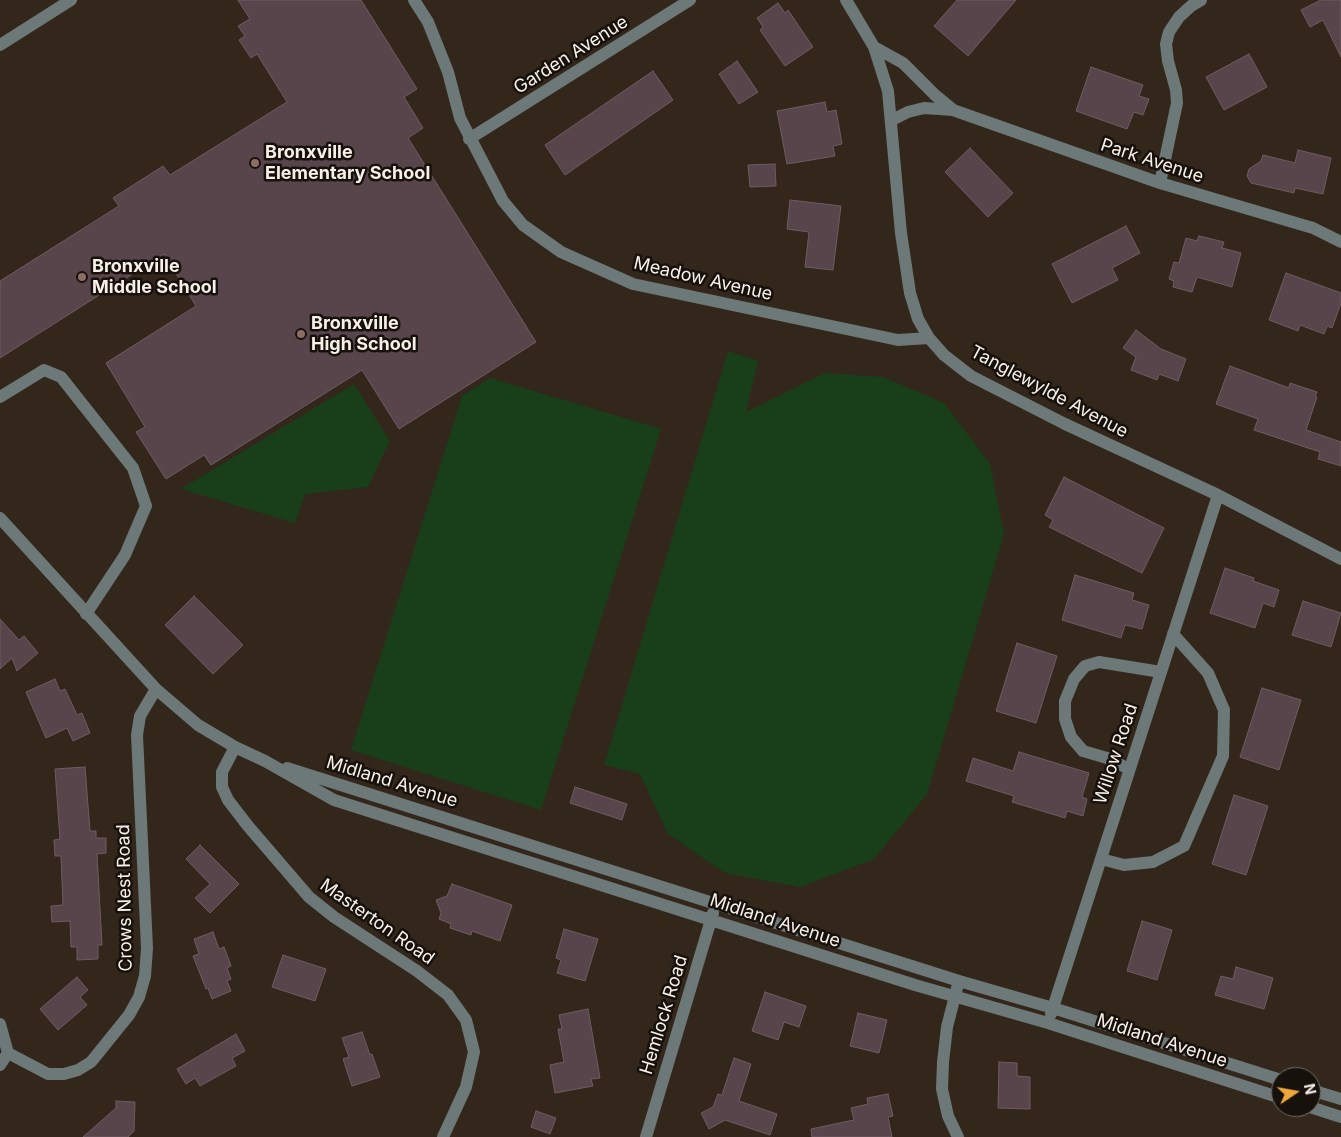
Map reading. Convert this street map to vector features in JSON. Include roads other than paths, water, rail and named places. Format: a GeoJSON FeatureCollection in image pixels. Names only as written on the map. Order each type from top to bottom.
{"type":"FeatureCollection","features":[{"type":"Feature","properties":{"kind":"street"},"geometry":{"type":"LineString","coordinates":[[0,45],[71,0]]}},
{"type":"Feature","properties":{"kind":"street","name":"Meadow Avenue"},"geometry":{"type":"LineString","coordinates":[[414,0],[428,22],[448,72],[460,118],[469,139],[503,201],[523,225],[561,252],[633,284],[898,340],[929,338]]}},
{"type":"Feature","properties":{"kind":"street","name":"Garden Avenue"},"geometry":{"type":"LineString","coordinates":[[469,139],[690,0]]}},
{"type":"Feature","properties":{"kind":"street","name":"Tanglewylde Avenue"},"geometry":{"type":"LineString","coordinates":[[846,0],[874,48],[888,91],[906,272],[918,319],[929,338],[944,355],[971,376],[1065,424],[1218,496],[1341,559]]}},
{"type":"Feature","properties":{"kind":"street"},"geometry":{"type":"LineString","coordinates":[[1160,183],[1177,103],[1166,44],[1169,32],[1179,17],[1201,0]]}},
{"type":"Feature","properties":{"kind":"street","name":"Park Avenue"},"geometry":{"type":"LineString","coordinates":[[874,48],[903,62],[935,95],[953,110]]}},
{"type":"Feature","properties":{"kind":"street","name":"Park Avenue"},"geometry":{"type":"LineString","coordinates":[[892,120],[908,112],[924,108],[953,110],[1160,183],[1313,228],[1341,242]]}},
{"type":"Feature","properties":{"kind":"street"},"geometry":{"type":"LineString","coordinates":[[0,397],[44,370],[61,377],[133,468],[146,506],[125,555],[86,614]]}},
{"type":"Feature","properties":{"kind":"street","name":"Willow Road"},"geometry":{"type":"LineString","coordinates":[[1048,1023],[1218,496]]}},
{"type":"Feature","properties":{"kind":"street","name":"Midland Avenue"},"geometry":{"type":"LineString","coordinates":[[0,518],[156,689],[198,725],[334,800],[955,996],[1048,1023],[1271,1095]]}},
{"type":"Feature","properties":{"kind":"street"},"geometry":{"type":"LineString","coordinates":[[1100,860],[1124,865],[1153,862],[1184,846],[1223,756],[1224,710],[1208,673],[1173,634]]}},
{"type":"Feature","properties":{"kind":"street"},"geometry":{"type":"LineString","coordinates":[[1130,769],[1107,758],[1083,751],[1071,736],[1065,719],[1065,701],[1074,679],[1085,666],[1099,662],[1161,672]]}},
{"type":"Feature","properties":{"kind":"street","name":"Crows Nest Road"},"geometry":{"type":"LineString","coordinates":[[8,1053],[48,1074],[64,1074],[78,1070],[91,1062],[129,1015],[139,997],[145,976],[146,948],[137,735],[140,716],[156,689]]}},
{"type":"Feature","properties":{"kind":"street","name":"Masterton Road"},"geometry":{"type":"LineString","coordinates":[[236,747],[222,772],[222,787],[228,800],[248,826],[308,897],[334,917],[417,971],[448,995],[466,1020],[474,1052],[466,1087],[443,1137]]}},
{"type":"Feature","properties":{"kind":"street","name":"Midland Avenue"},"geometry":{"type":"LineString","coordinates":[[265,761],[1271,1077]]}},
{"type":"Feature","properties":{"kind":"street","name":"Hemlock Road"},"geometry":{"type":"LineString","coordinates":[[646,1137],[716,904]]}},
{"type":"Feature","properties":{"kind":"street"},"geometry":{"type":"LineString","coordinates":[[958,1137],[948,1116],[942,1089],[947,1027],[959,980]]}},
{"type":"Feature","properties":{"kind":"street"},"geometry":{"type":"LineString","coordinates":[[0,1024],[8,1053],[0,1065]]}},
{"type":"Feature","properties":{"kind":"street"},"geometry":{"type":"LineString","coordinates":[[1321,1093],[1341,1099]]}},
{"type":"Feature","properties":{"kind":"street"},"geometry":{"type":"LineString","coordinates":[[1321,1111],[1341,1117]]}},
{"type":"Feature","properties":{"kind":"place","name":"Bronxville Elementary School"},"geometry":{"type":"Point","coordinates":[255,163]}},
{"type":"Feature","properties":{"kind":"place","name":"Bronxville Middle School"},"geometry":{"type":"Point","coordinates":[82,277]}},
{"type":"Feature","properties":{"kind":"place","name":"Bronxville High School"},"geometry":{"type":"Point","coordinates":[301,334]}}]}
